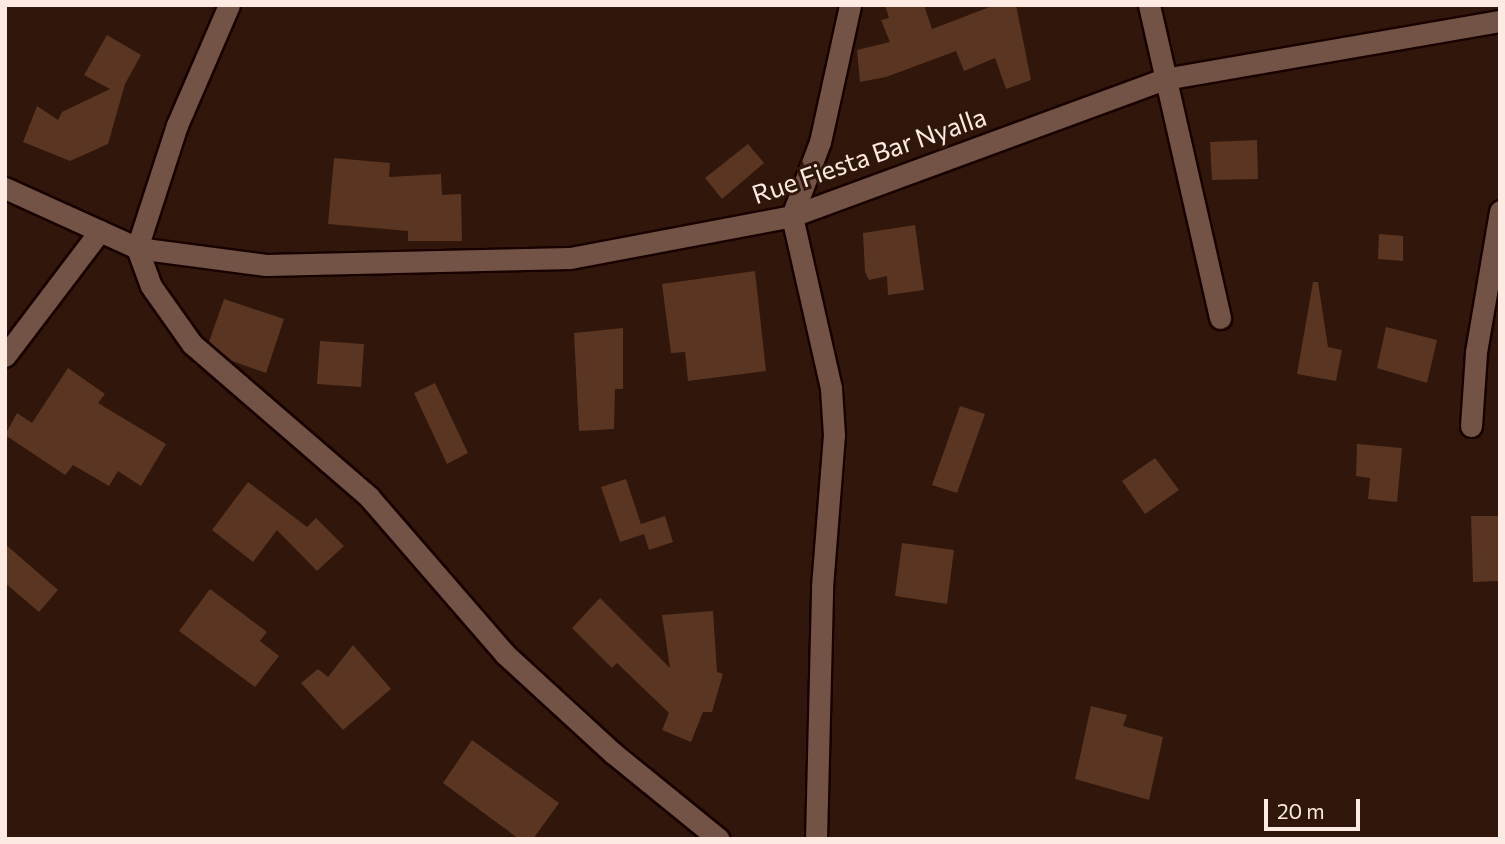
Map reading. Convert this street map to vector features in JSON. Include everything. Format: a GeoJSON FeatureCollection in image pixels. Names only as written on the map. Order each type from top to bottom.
{"type":"FeatureCollection","features":[{"type":"Feature","properties":{"kind":"street"},"geometry":{"type":"LineString","coordinates":[[229,5],[177,125],[136,248],[151,286],[192,344],[369,498],[505,654],[613,753],[719,839]]}},
{"type":"Feature","properties":{"kind":"street"},"geometry":{"type":"LineString","coordinates":[[816,839],[822,587],[834,435],[831,388],[792,216],[820,142],[850,5]]}},
{"type":"Feature","properties":{"kind":"street"},"geometry":{"type":"LineString","coordinates":[[1149,5],[1220,318]]}},
{"type":"Feature","properties":{"kind":"street","name":"Rue Fiesta Bar Nyalla"},"geometry":{"type":"LineString","coordinates":[[5,188],[136,248],[266,265],[570,258],[792,216],[1164,79],[1500,21]]}},
{"type":"Feature","properties":{"kind":"street"},"geometry":{"type":"LineString","coordinates":[[1471,426],[1476,352],[1500,211]]}},
{"type":"Feature","properties":{"kind":"street"},"geometry":{"type":"LineString","coordinates":[[5,356],[100,231]]}},
{"type":"Feature","properties":{"kind":"building"},"geometry":{"type":"Polygon","coordinates":[[[885,5],[924,5],[932,29],[995,5],[1016,5],[1031,80],[1006,89],[995,58],[964,71],[956,51],[886,77],[860,82],[857,50],[890,42],[881,20],[889,18],[885,5]]]}},
{"type":"Feature","properties":{"kind":"building"},"geometry":{"type":"Polygon","coordinates":[[[107,35],[141,55],[125,84],[108,144],[70,161],[23,142],[37,106],[58,120],[62,112],[110,89],[84,75],[107,35]]]}},
{"type":"Feature","properties":{"kind":"building"},"geometry":{"type":"Polygon","coordinates":[[[1257,140],[1258,179],[1212,180],[1210,142],[1257,140]]]}},
{"type":"Feature","properties":{"kind":"building"},"geometry":{"type":"Polygon","coordinates":[[[748,144],[764,163],[722,199],[705,178],[748,144]]]}},
{"type":"Feature","properties":{"kind":"building"},"geometry":{"type":"Polygon","coordinates":[[[334,158],[390,163],[389,177],[441,174],[442,195],[461,194],[462,241],[408,241],[408,231],[328,224],[334,158]]]}},
{"type":"Feature","properties":{"kind":"building"},"geometry":{"type":"Polygon","coordinates":[[[915,225],[924,290],[888,295],[887,276],[869,280],[865,272],[863,233],[915,225]]]}},
{"type":"Feature","properties":{"kind":"building"},"geometry":{"type":"Polygon","coordinates":[[[1379,234],[1403,236],[1403,261],[1378,259],[1379,234]]]}},
{"type":"Feature","properties":{"kind":"building"},"geometry":{"type":"Polygon","coordinates":[[[755,271],[766,371],[688,381],[685,352],[671,353],[662,284],[755,271]]]}},
{"type":"Feature","properties":{"kind":"building"},"geometry":{"type":"Polygon","coordinates":[[[1313,282],[1318,282],[1328,347],[1342,350],[1336,381],[1297,374],[1313,282]]]}},
{"type":"Feature","properties":{"kind":"building"},"geometry":{"type":"Polygon","coordinates":[[[224,299],[284,319],[266,373],[232,361],[209,342],[224,299]]]}},
{"type":"Feature","properties":{"kind":"building"},"geometry":{"type":"Polygon","coordinates":[[[1386,327],[1437,340],[1427,383],[1377,368],[1386,327]]]}},
{"type":"Feature","properties":{"kind":"building"},"geometry":{"type":"Polygon","coordinates":[[[623,328],[623,389],[615,389],[614,429],[579,431],[574,333],[623,328]]]}},
{"type":"Feature","properties":{"kind":"building"},"geometry":{"type":"Polygon","coordinates":[[[320,341],[364,344],[361,387],[317,384],[320,341]]]}},
{"type":"Feature","properties":{"kind":"building"},"geometry":{"type":"Polygon","coordinates":[[[68,368],[105,394],[98,403],[166,444],[141,486],[118,471],[109,486],[73,465],[65,475],[5,435],[17,413],[32,423],[68,368]]]}},
{"type":"Feature","properties":{"kind":"building"},"geometry":{"type":"Polygon","coordinates":[[[435,383],[468,453],[447,464],[414,393],[435,383]]]}},
{"type":"Feature","properties":{"kind":"building"},"geometry":{"type":"Polygon","coordinates":[[[960,406],[985,414],[957,493],[932,485],[960,406]]]}},
{"type":"Feature","properties":{"kind":"building"},"geometry":{"type":"Polygon","coordinates":[[[1357,444],[1402,448],[1397,502],[1368,499],[1370,478],[1356,476],[1357,444]]]}},
{"type":"Feature","properties":{"kind":"building"},"geometry":{"type":"Polygon","coordinates":[[[1155,458],[1179,490],[1145,514],[1122,481],[1155,458]]]}},
{"type":"Feature","properties":{"kind":"building"},"geometry":{"type":"Polygon","coordinates":[[[626,479],[641,524],[665,516],[673,542],[649,550],[644,534],[620,542],[601,487],[626,479]]]}},
{"type":"Feature","properties":{"kind":"building"},"geometry":{"type":"Polygon","coordinates":[[[248,482],[307,527],[316,518],[344,546],[317,571],[277,530],[253,562],[212,530],[248,482]]]}},
{"type":"Feature","properties":{"kind":"building"},"geometry":{"type":"Polygon","coordinates":[[[1471,516],[1500,516],[1500,581],[1473,582],[1471,516]]]}},
{"type":"Feature","properties":{"kind":"building"},"geometry":{"type":"Polygon","coordinates":[[[902,543],[954,550],[947,604],[895,596],[902,543]]]}},
{"type":"Feature","properties":{"kind":"building"},"geometry":{"type":"Polygon","coordinates":[[[5,544],[58,590],[39,612],[5,583],[5,544]]]}},
{"type":"Feature","properties":{"kind":"building"},"geometry":{"type":"Polygon","coordinates":[[[210,589],[267,632],[260,641],[279,656],[255,687],[179,631],[210,589]]]}},
{"type":"Feature","properties":{"kind":"building"},"geometry":{"type":"Polygon","coordinates":[[[600,598],[670,668],[662,615],[713,611],[717,672],[723,674],[712,712],[703,712],[691,742],[662,730],[669,713],[617,663],[612,668],[572,628],[600,598]]]}},
{"type":"Feature","properties":{"kind":"building"},"geometry":{"type":"Polygon","coordinates":[[[353,645],[391,689],[343,730],[301,683],[318,669],[328,677],[353,645]]]}},
{"type":"Feature","properties":{"kind":"building"},"geometry":{"type":"Polygon","coordinates":[[[1091,706],[1127,715],[1123,726],[1163,737],[1149,800],[1075,779],[1091,706]]]}},
{"type":"Feature","properties":{"kind":"building"},"geometry":{"type":"Polygon","coordinates":[[[472,740],[559,803],[533,839],[519,839],[443,783],[472,740]]]}}]}
